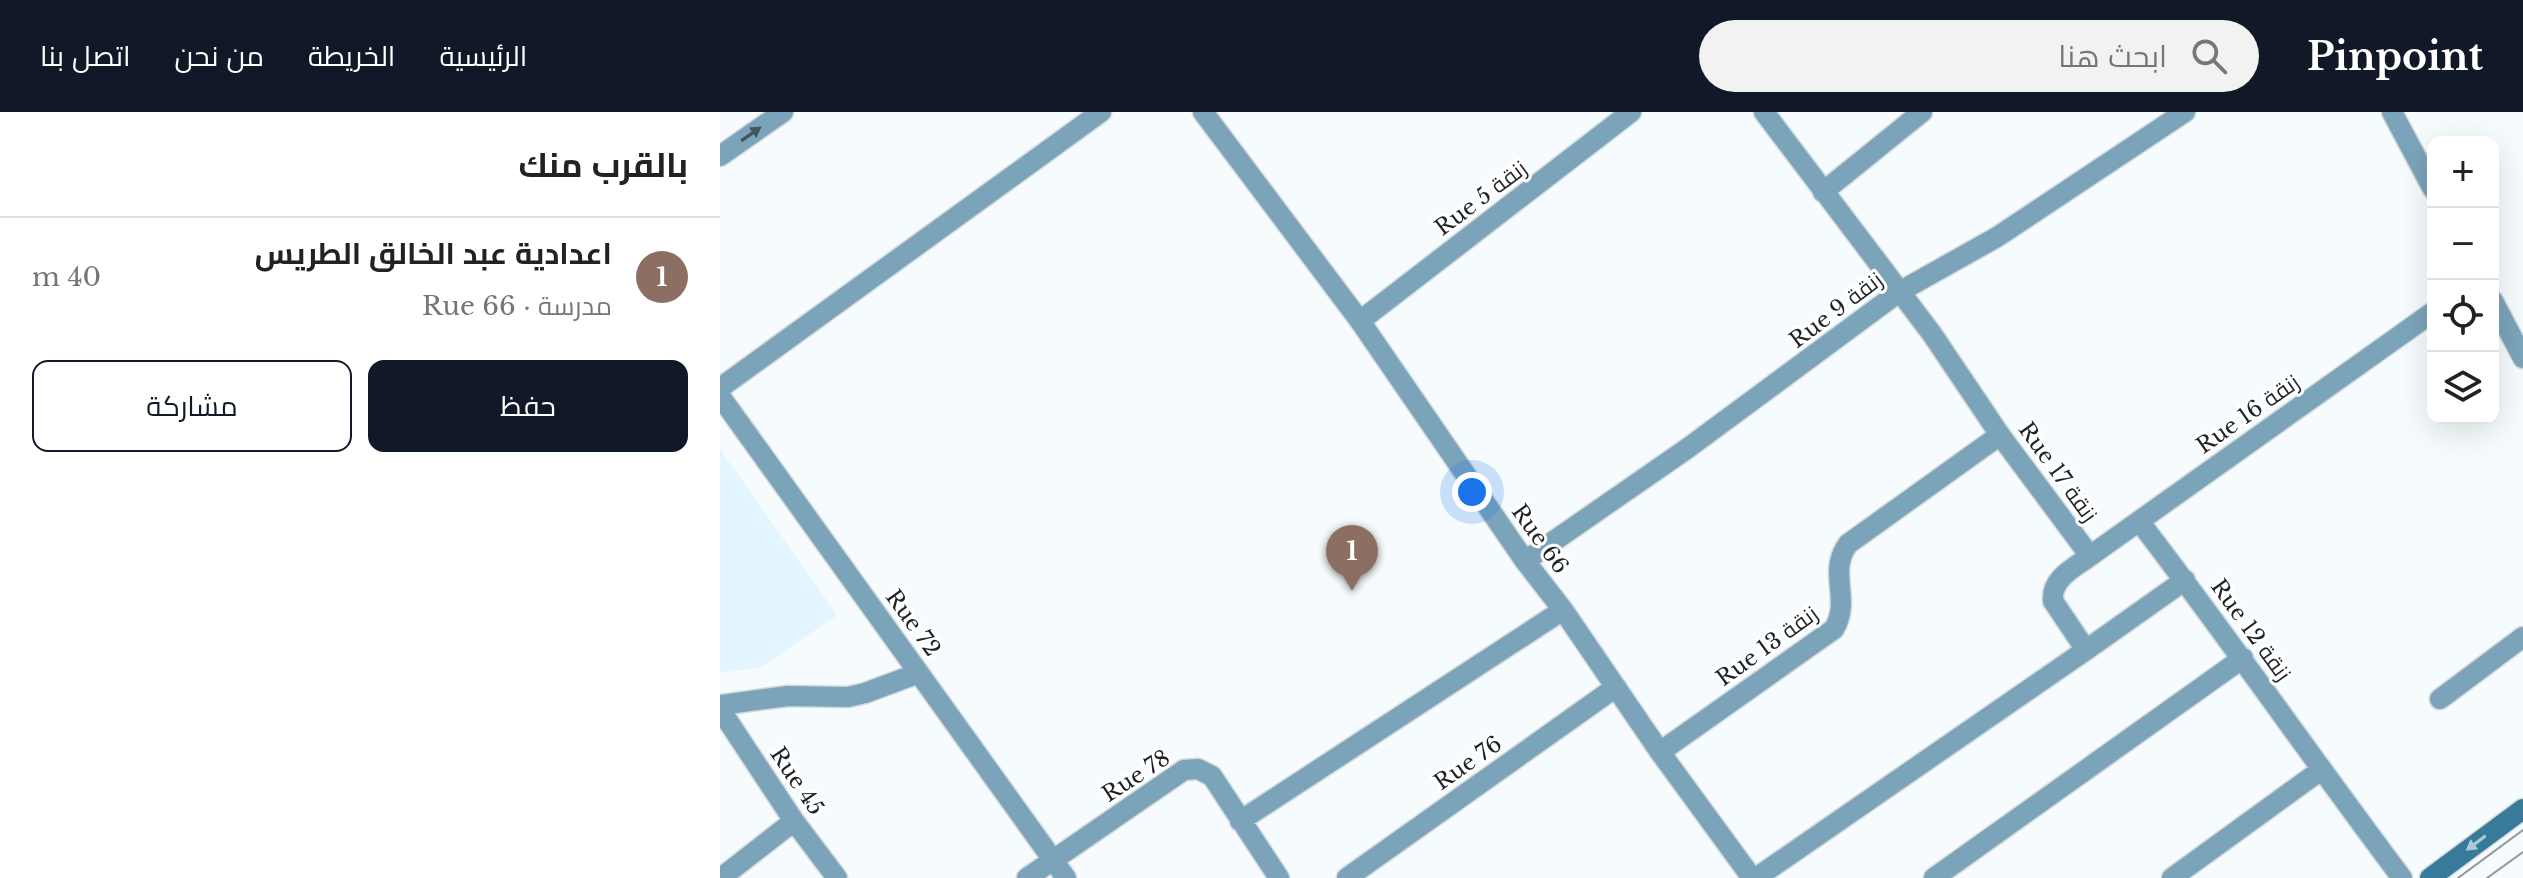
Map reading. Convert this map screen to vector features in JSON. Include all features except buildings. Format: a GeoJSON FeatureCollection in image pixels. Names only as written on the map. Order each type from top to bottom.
{"type":"FeatureCollection","features":[{"type":"Feature","properties":{"kind":"street"},"geometry":{"type":"LineString","coordinates":[[720,156],[783,112]]}},
{"type":"Feature","properties":{"kind":"street"},"geometry":{"type":"LineString","coordinates":[[720,388],[1101,112]]}},
{"type":"Feature","properties":{"kind":"street","name":"Rue 66"},"geometry":{"type":"LineString","coordinates":[[1203,112],[1360,321],[1660,752],[1754,878]]}},
{"type":"Feature","properties":{"kind":"street","name":"Rue 5 زنقة"},"geometry":{"type":"LineString","coordinates":[[1360,321],[1631,112]]}},
{"type":"Feature","properties":{"kind":"street","name":"Rue 17 زنقة"},"geometry":{"type":"LineString","coordinates":[[1764,112],[1932,334],[2000,435],[2090,556],[2056,582],[2052,592],[2053,601],[2086,650]]}},
{"type":"Feature","properties":{"kind":"street"},"geometry":{"type":"LineString","coordinates":[[1823,192],[1922,112]]}},
{"type":"Feature","properties":{"kind":"street","name":"Rue 9 زنقة"},"geometry":{"type":"LineString","coordinates":[[1525,561],[1737,413],[1899,292],[1997,237],[2185,112]]}},
{"type":"Feature","properties":{"kind":"street"},"geometry":{"type":"LineString","coordinates":[[2392,112],[2427,178]]}},
{"type":"Feature","properties":{"kind":"street"},"geometry":{"type":"LineString","coordinates":[[2499,312],[2523,358]]}},
{"type":"Feature","properties":{"kind":"street","name":"Rue 16 زنقة"},"geometry":{"type":"LineString","coordinates":[[2090,556],[2427,316]]}},
{"type":"Feature","properties":{"kind":"street","name":"Rue 72"},"geometry":{"type":"LineString","coordinates":[[720,396],[1066,878]]}},
{"type":"Feature","properties":{"kind":"street","name":"Rue 13 زنقة"},"geometry":{"type":"LineString","coordinates":[[1660,752],[1834,629],[1843,605],[1838,566],[1840,554],[1848,544],[2000,435]]}},
{"type":"Feature","properties":{"kind":"street","name":"Rue 12 زنقة"},"geometry":{"type":"LineString","coordinates":[[2139,521],[2243,658],[2402,878]]}},
{"type":"Feature","properties":{"kind":"street"},"geometry":{"type":"LineString","coordinates":[[1754,878],[2185,580]]}},
{"type":"Feature","properties":{"kind":"street"},"geometry":{"type":"LineString","coordinates":[[1240,821],[1563,610]]}},
{"type":"Feature","properties":{"kind":"street"},"geometry":{"type":"LineString","coordinates":[[2440,699],[2523,637]]}},
{"type":"Feature","properties":{"kind":"street"},"geometry":{"type":"LineString","coordinates":[[1934,878],[2243,658]]}},
{"type":"Feature","properties":{"kind":"street"},"geometry":{"type":"LineString","coordinates":[[720,707],[788,696],[848,697],[919,673]]}},
{"type":"Feature","properties":{"kind":"street","name":"Rue 76"},"geometry":{"type":"LineString","coordinates":[[1347,878],[1616,687]]}},
{"type":"Feature","properties":{"kind":"street","name":"Rue 45"},"geometry":{"type":"LineString","coordinates":[[720,707],[794,821],[837,878]]}},
{"type":"Feature","properties":{"kind":"street","name":"Rue 78"},"geometry":{"type":"LineString","coordinates":[[1027,878],[1184,770],[1198,769],[1212,776],[1279,878]]}},
{"type":"Feature","properties":{"kind":"street"},"geometry":{"type":"LineString","coordinates":[[2172,878],[2321,770]]}},
{"type":"Feature","properties":{"kind":"street"},"geometry":{"type":"LineString","coordinates":[[2430,878],[2523,809]]}},
{"type":"Feature","properties":{"kind":"street"},"geometry":{"type":"LineString","coordinates":[[721,878],[794,821]]}},
{"type":"Feature","properties":{"kind":"shaded area"},"geometry":{"type":"Polygon","coordinates":[[[720,449],[837,615],[762,667],[720,673],[720,449]]]}},
{"type":"Feature","properties":{"kind":"tram line"},"geometry":{"type":"LineString","coordinates":[[2458,878],[2523,830]]}},
{"type":"Feature","properties":{"kind":"tram line"},"geometry":{"type":"LineString","coordinates":[[2487,878],[2523,852]]}},
{"type":"Feature","properties":{"kind":"place","name":"اعدادية عبد الخالق الطريس"},"geometry":{"type":"Point","coordinates":[1352,591]}}]}
